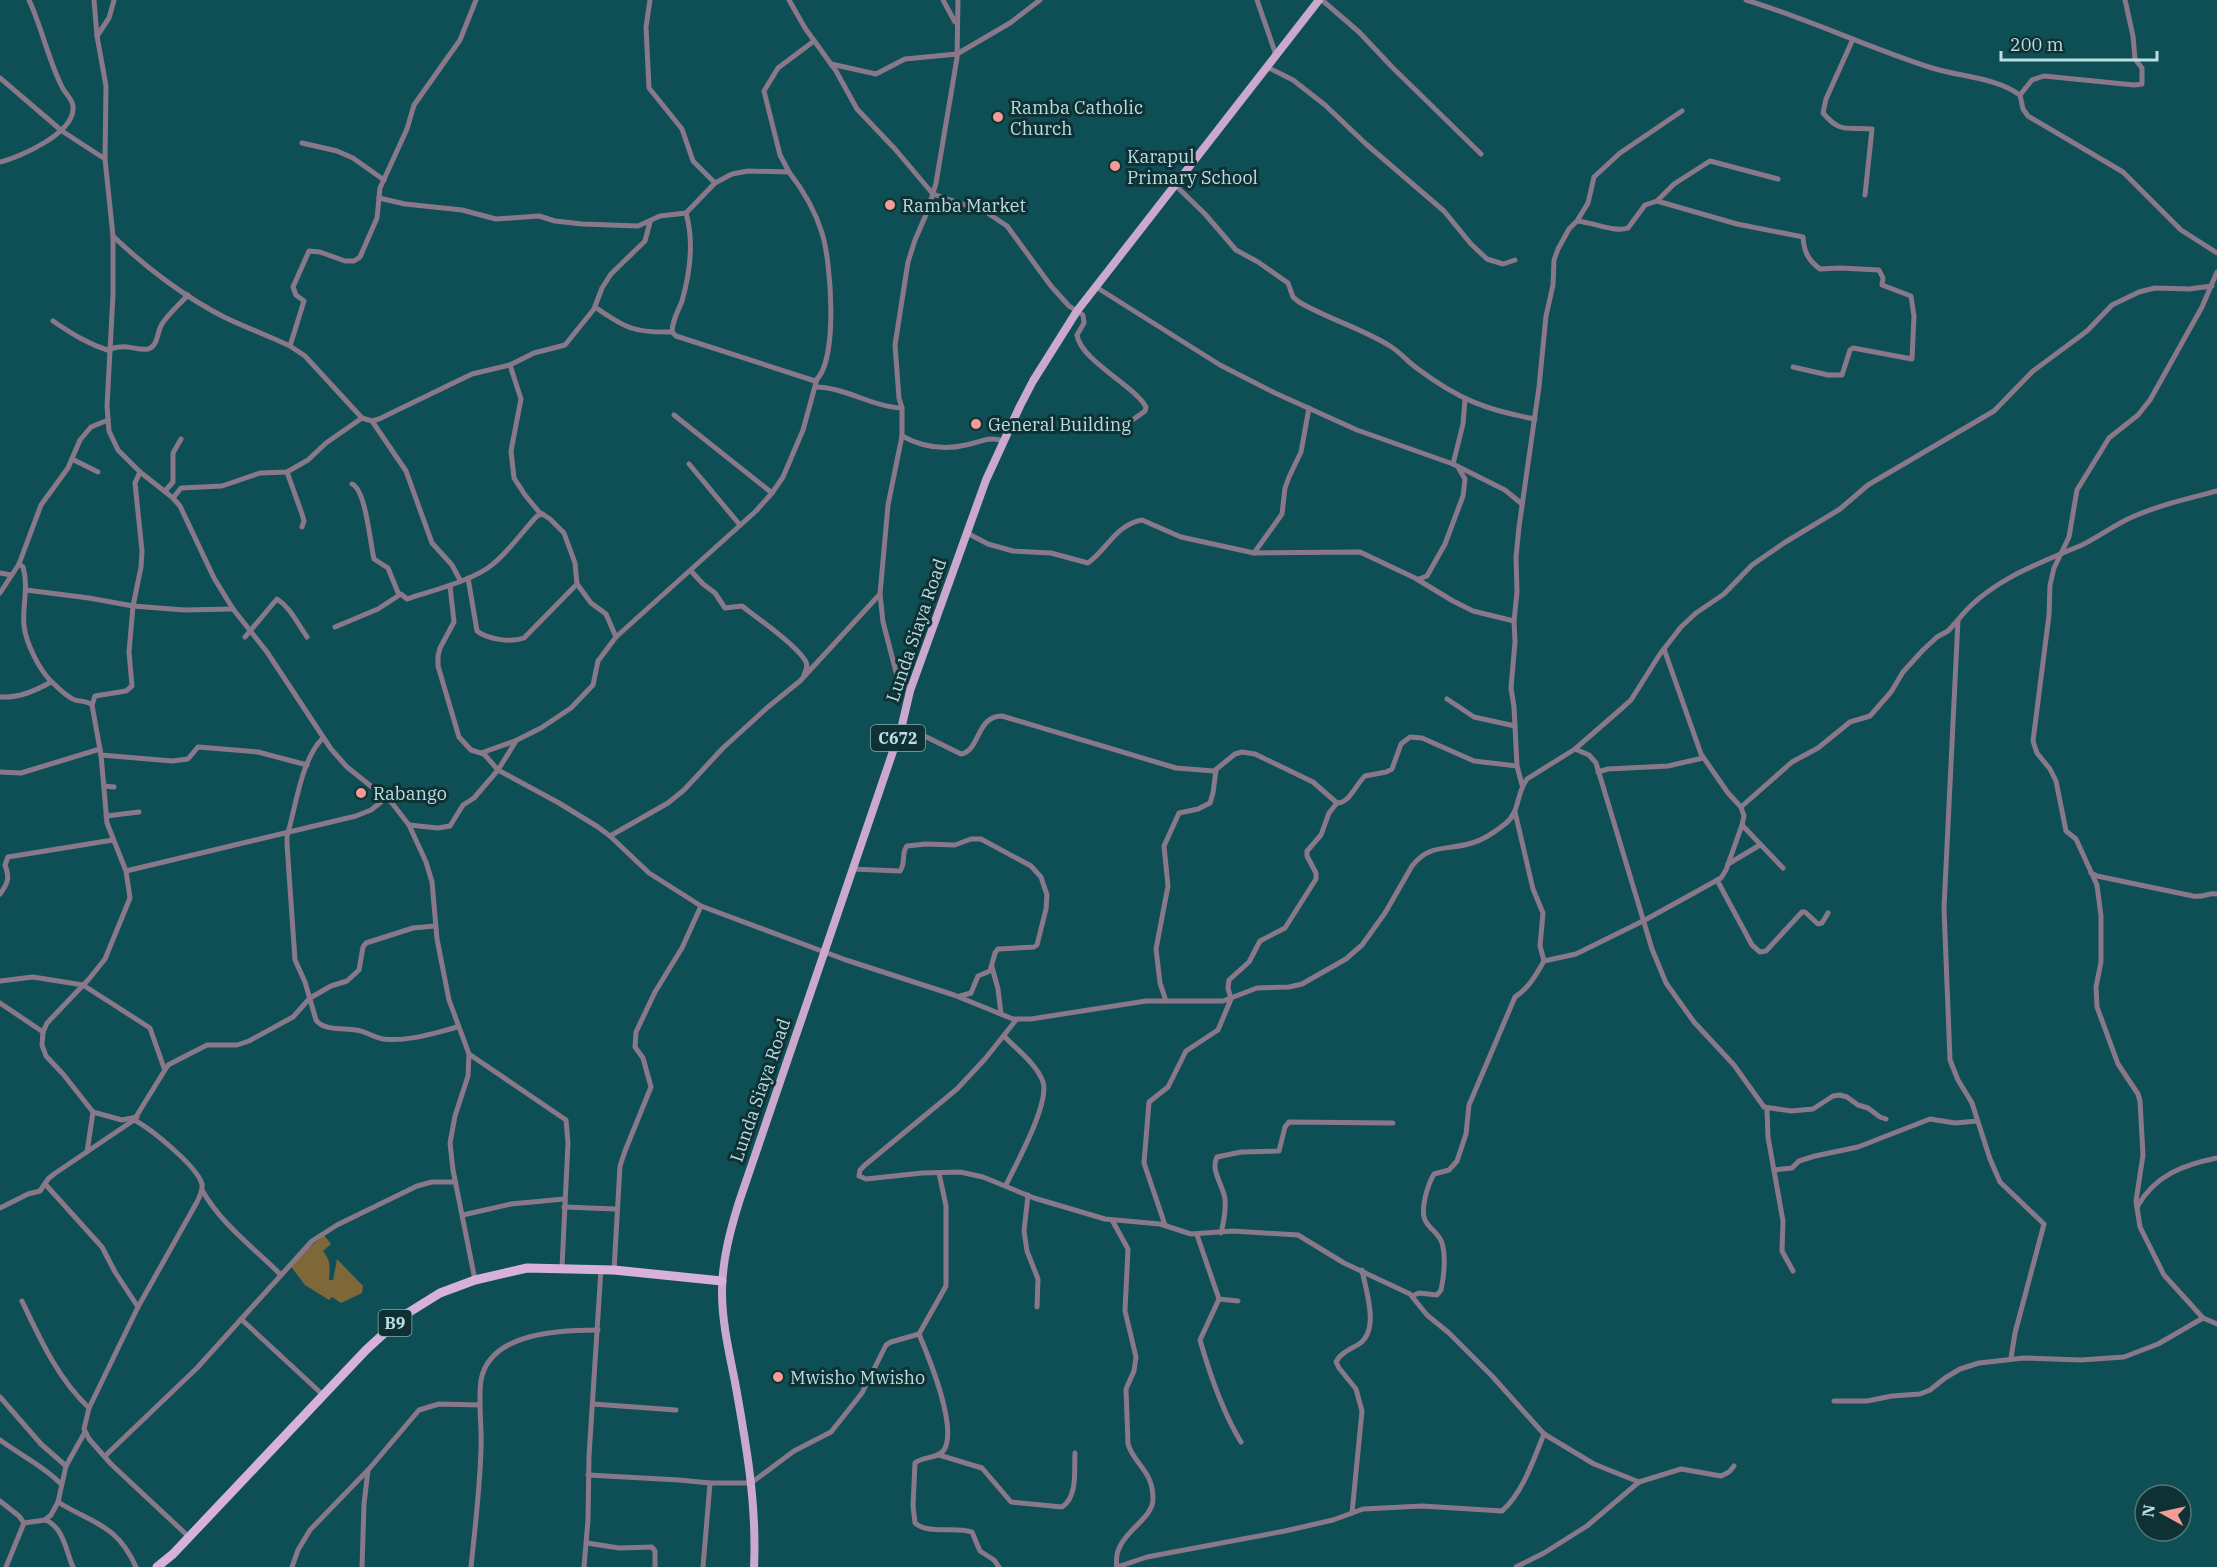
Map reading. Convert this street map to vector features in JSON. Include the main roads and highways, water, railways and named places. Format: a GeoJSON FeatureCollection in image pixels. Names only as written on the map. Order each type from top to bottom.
{"type":"FeatureCollection","features":[{"type":"Feature","properties":{"kind":"highway","name":"B9"},"geometry":{"type":"LineString","coordinates":[[157,1567],[189,1537],[366,1350],[403,1316],[440,1293],[514,1269],[562,1267],[601,1269],[722,1281]]}},
{"type":"Feature","properties":{"kind":"main road","name":"Lunda Siaya Road"},"geometry":{"type":"LineString","coordinates":[[754,1567],[754,1515],[751,1483],[726,1331],[722,1281],[726,1254],[739,1202],[902,725],[910,691],[967,533],[1003,441],[1033,381],[1077,311],[1320,0]]}},
{"type":"Feature","properties":{"kind":"place","name":"Ramba Catholic Church"},"geometry":{"type":"Point","coordinates":[998,117]}},
{"type":"Feature","properties":{"kind":"place","name":"Karapul Primary School"},"geometry":{"type":"Point","coordinates":[1115,166]}},
{"type":"Feature","properties":{"kind":"place","name":"Ramba Market"},"geometry":{"type":"Point","coordinates":[890,205]}},
{"type":"Feature","properties":{"kind":"place","name":"General Building"},"geometry":{"type":"Point","coordinates":[976,424]}},
{"type":"Feature","properties":{"kind":"place","name":"Rabango"},"geometry":{"type":"Point","coordinates":[361,793]}},
{"type":"Feature","properties":{"kind":"place","name":"Mwisho Mwisho"},"geometry":{"type":"Point","coordinates":[778,1377]}}]}
